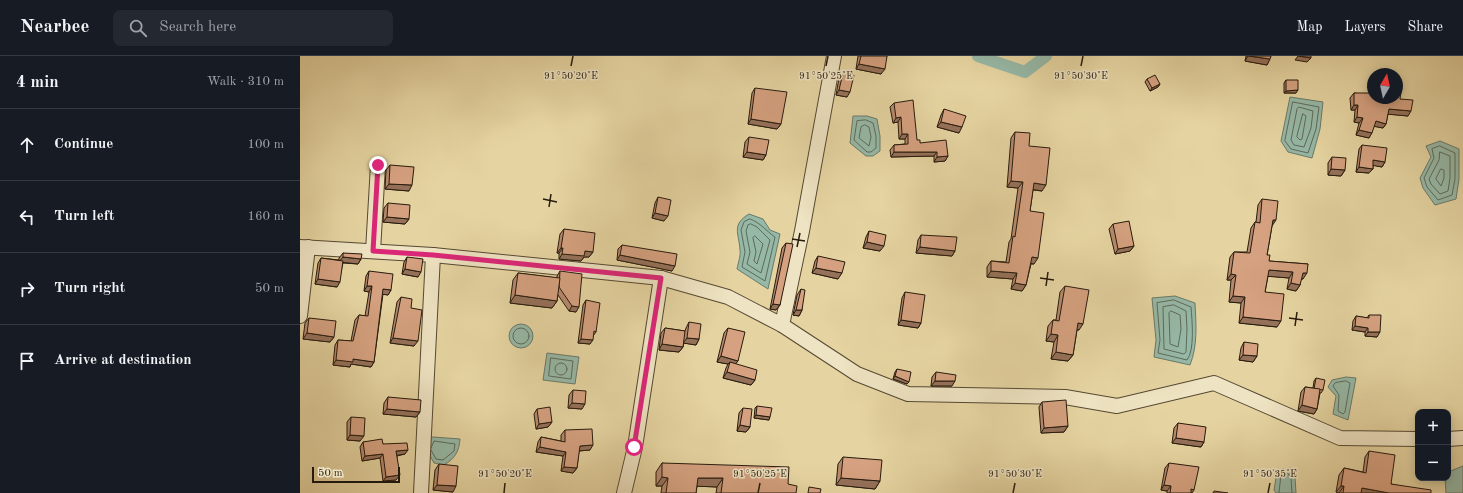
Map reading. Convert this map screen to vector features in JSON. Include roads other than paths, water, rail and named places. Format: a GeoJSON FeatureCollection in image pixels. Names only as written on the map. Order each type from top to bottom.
{"type":"FeatureCollection","features":[{"type":"Feature","properties":{"kind":"street"},"geometry":{"type":"LineString","coordinates":[[782,325],[802,231],[833,60]]}},
{"type":"Feature","properties":{"kind":"street"},"geometry":{"type":"LineString","coordinates":[[373,251],[378,165]]}},
{"type":"Feature","properties":{"kind":"street"},"geometry":{"type":"LineString","coordinates":[[300,316],[304,247],[433,255],[661,278],[728,297],[782,325],[857,374],[908,394],[1064,397],[1117,406],[1214,382],[1340,438],[1415,439]]}},
{"type":"Feature","properties":{"kind":"street"},"geometry":{"type":"LineString","coordinates":[[421,493],[433,255]]}},
{"type":"Feature","properties":{"kind":"street"},"geometry":{"type":"LineString","coordinates":[[624,493],[634,447],[661,278]]}},
{"type":"Feature","properties":{"kind":"street"},"geometry":{"type":"LineString","coordinates":[[1451,439],[1463,438]]}},
{"type":"Feature","properties":{"kind":"water"},"geometry":{"type":"Polygon","coordinates":[[[1290,97],[1323,102],[1320,129],[1312,158],[1288,152],[1281,141],[1290,97]]]}},
{"type":"Feature","properties":{"kind":"water"},"geometry":{"type":"Polygon","coordinates":[[[853,116],[867,116],[877,119],[880,136],[880,151],[873,156],[866,156],[850,143],[853,116]]]}},
{"type":"Feature","properties":{"kind":"water"},"geometry":{"type":"Polygon","coordinates":[[[1440,141],[1459,149],[1459,179],[1456,199],[1435,205],[1423,188],[1420,178],[1431,157],[1426,146],[1440,141]]]}},
{"type":"Feature","properties":{"kind":"water"},"geometry":{"type":"Polygon","coordinates":[[[749,214],[763,219],[770,230],[780,234],[768,289],[737,269],[740,252],[737,230],[743,218],[749,214]]]}},
{"type":"Feature","properties":{"kind":"water"},"geometry":{"type":"Polygon","coordinates":[[[1175,296],[1195,303],[1195,342],[1193,357],[1190,365],[1154,357],[1156,340],[1152,298],[1175,296]]]}},
{"type":"Feature","properties":{"kind":"water"},"geometry":{"type":"Polygon","coordinates":[[[521,324],[530,327],[533,336],[530,345],[521,348],[512,345],[509,336],[512,327],[521,324]]]}},
{"type":"Feature","properties":{"kind":"water"},"geometry":{"type":"Polygon","coordinates":[[[547,353],[579,357],[575,384],[543,380],[547,353]]]}},
{"type":"Feature","properties":{"kind":"water"},"geometry":{"type":"Polygon","coordinates":[[[1346,377],[1356,378],[1348,420],[1333,414],[1336,396],[1328,387],[1332,380],[1346,377]]]}},
{"type":"Feature","properties":{"kind":"water"},"geometry":{"type":"Polygon","coordinates":[[[429,438],[460,439],[459,448],[456,454],[444,465],[434,463],[427,450],[429,438]]]}},
{"type":"Feature","properties":{"kind":"water"},"geometry":{"type":"Polygon","coordinates":[[[1463,466],[1463,493],[1446,493],[1445,481],[1451,481],[1451,471],[1463,466]]]}},
{"type":"Feature","properties":{"kind":"water"},"geometry":{"type":"Polygon","coordinates":[[[1291,468],[1295,477],[1296,493],[1276,493],[1274,490],[1277,472],[1282,469],[1291,468]]]}},
{"type":"Feature","properties":{"kind":"waterway"},"geometry":{"type":"LineString","coordinates":[[978,56],[1025,72],[1046,56]]}}]}
